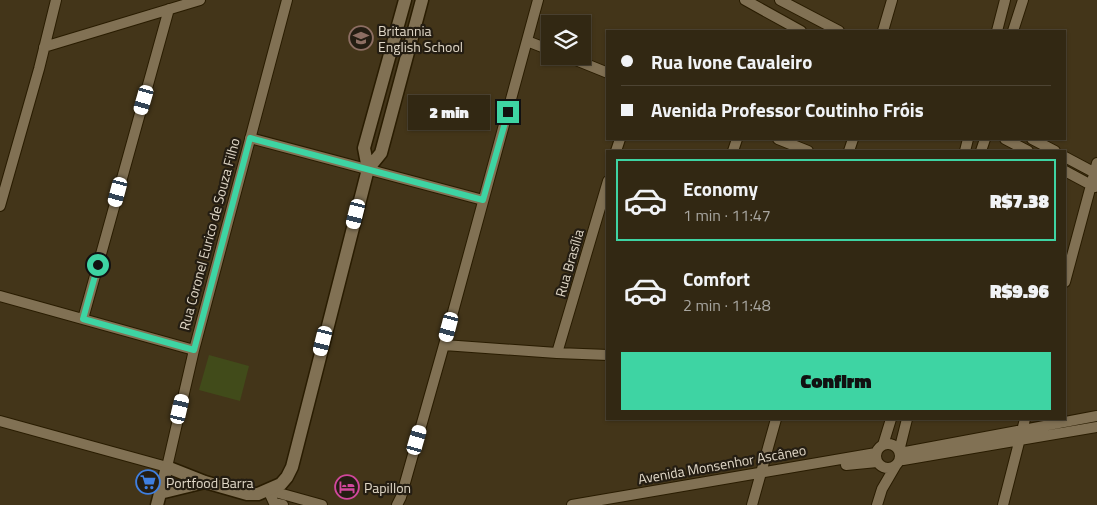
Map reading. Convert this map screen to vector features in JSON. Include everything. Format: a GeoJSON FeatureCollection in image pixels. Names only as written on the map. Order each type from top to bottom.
{"type":"FeatureCollection","features":[{"type":"Feature","properties":{"kind":"street"},"geometry":{"type":"LineString","coordinates":[[0,206],[56,0]]}},
{"type":"Feature","properties":{"kind":"street"},"geometry":{"type":"LineString","coordinates":[[44,47],[200,0]]}},
{"type":"Feature","properties":{"kind":"street","name":"Rua Coronel Eurico de Souza Filho"},"geometry":{"type":"LineString","coordinates":[[158,499],[194,350],[286,0]]}},
{"type":"Feature","properties":{"kind":"street"},"geometry":{"type":"LineString","coordinates":[[368,169],[364,148],[405,0]]}},
{"type":"Feature","properties":{"kind":"street"},"geometry":{"type":"LineString","coordinates":[[0,421],[166,467],[206,482],[247,494],[258,494],[281,484],[292,467],[368,169],[381,153],[422,0]]}},
{"type":"Feature","properties":{"kind":"street"},"geometry":{"type":"LineString","coordinates":[[399,502],[538,0]]}},
{"type":"Feature","properties":{"kind":"street"},"geometry":{"type":"LineString","coordinates":[[744,0],[800,30]]}},
{"type":"Feature","properties":{"kind":"street"},"geometry":{"type":"LineString","coordinates":[[780,0],[837,30]]}},
{"type":"Feature","properties":{"kind":"street"},"geometry":{"type":"LineString","coordinates":[[883,30],[892,0]]}},
{"type":"Feature","properties":{"kind":"street"},"geometry":{"type":"LineString","coordinates":[[997,30],[1005,0]]}},
{"type":"Feature","properties":{"kind":"street"},"geometry":{"type":"LineString","coordinates":[[1013,30],[1023,0]]}},
{"type":"Feature","properties":{"kind":"street"},"geometry":{"type":"LineString","coordinates":[[83,319],[169,9]]}},
{"type":"Feature","properties":{"kind":"street"},"geometry":{"type":"LineString","coordinates":[[527,41],[541,46]]}},
{"type":"Feature","properties":{"kind":"street"},"geometry":{"type":"LineString","coordinates":[[588,65],[606,72]]}},
{"type":"Feature","properties":{"kind":"street"},"geometry":{"type":"LineString","coordinates":[[250,138],[483,200]]}},
{"type":"Feature","properties":{"kind":"street"},"geometry":{"type":"LineString","coordinates":[[780,140],[806,150]]}},
{"type":"Feature","properties":{"kind":"street"},"geometry":{"type":"LineString","coordinates":[[1007,140],[1026,150]]}},
{"type":"Feature","properties":{"kind":"street"},"geometry":{"type":"LineString","coordinates":[[1034,140],[1053,150]]}},
{"type":"Feature","properties":{"kind":"street"},"geometry":{"type":"LineString","coordinates":[[1066,157],[1096,170],[1094,187],[1066,279]]}},
{"type":"Feature","properties":{"kind":"street"},"geometry":{"type":"LineString","coordinates":[[1066,172],[1094,187]]}},
{"type":"Feature","properties":{"kind":"street","name":"Rua Brasília"},"geometry":{"type":"LineString","coordinates":[[557,353],[606,188]]}},
{"type":"Feature","properties":{"kind":"street"},"geometry":{"type":"LineString","coordinates":[[0,296],[194,350]]}},
{"type":"Feature","properties":{"kind":"street"},"geometry":{"type":"LineString","coordinates":[[444,345],[606,355]]}},
{"type":"Feature","properties":{"kind":"street"},"geometry":{"type":"LineString","coordinates":[[878,461],[889,468],[899,457],[1020,435],[1097,416]]}},
{"type":"Feature","properties":{"kind":"street"},"geometry":{"type":"LineString","coordinates":[[752,505],[776,420]]}},
{"type":"Feature","properties":{"kind":"street"},"geometry":{"type":"LineString","coordinates":[[882,489],[878,461],[880,447],[884,445],[891,420]]}},
{"type":"Feature","properties":{"kind":"street"},"geometry":{"type":"LineString","coordinates":[[877,505],[882,489],[899,457],[907,420]]}},
{"type":"Feature","properties":{"kind":"street"},"geometry":{"type":"LineString","coordinates":[[1002,505],[1025,420]]}},
{"type":"Feature","properties":{"kind":"street"},"geometry":{"type":"LineString","coordinates":[[1020,435],[1097,427]]}},
{"type":"Feature","properties":{"kind":"street"},"geometry":{"type":"LineString","coordinates":[[884,445],[892,445],[899,457]]}},
{"type":"Feature","properties":{"kind":"street","name":"Avenida Monsenhor Ascâneo"},"geometry":{"type":"LineString","coordinates":[[572,505],[760,476],[878,461]]}},
{"type":"Feature","properties":{"kind":"street","name":"Avenida Monsenhor Ascâneo"},"geometry":{"type":"LineString","coordinates":[[611,505],[760,476]]}},
{"type":"Feature","properties":{"kind":"street"},"geometry":{"type":"LineString","coordinates":[[158,499],[206,482]]}},
{"type":"Feature","properties":{"kind":"street"},"geometry":{"type":"LineString","coordinates":[[268,490],[274,503],[283,505]]}},
{"type":"Feature","properties":{"kind":"street"},"geometry":{"type":"LineString","coordinates":[[268,490],[322,505]]}},
{"type":"Feature","properties":{"kind":"green space"},"geometry":{"type":"Polygon","coordinates":[[[209,355],[249,366],[240,401],[199,390],[209,355]]]}},
{"type":"Feature","properties":{"kind":"place","name":"Britannia English School"},"geometry":{"type":"Point","coordinates":[361,38]}},
{"type":"Feature","properties":{"kind":"place","name":"Portfood Barra"},"geometry":{"type":"Point","coordinates":[148,482]}},
{"type":"Feature","properties":{"kind":"place","name":"Papillon"},"geometry":{"type":"Point","coordinates":[347,487]}},
{"type":"Feature","properties":{"kind":"route"},"geometry":{"type":"LineString","coordinates":[[98,265],[83,319],[194,350],[250,138],[483,200],[508,112]]}}]}
